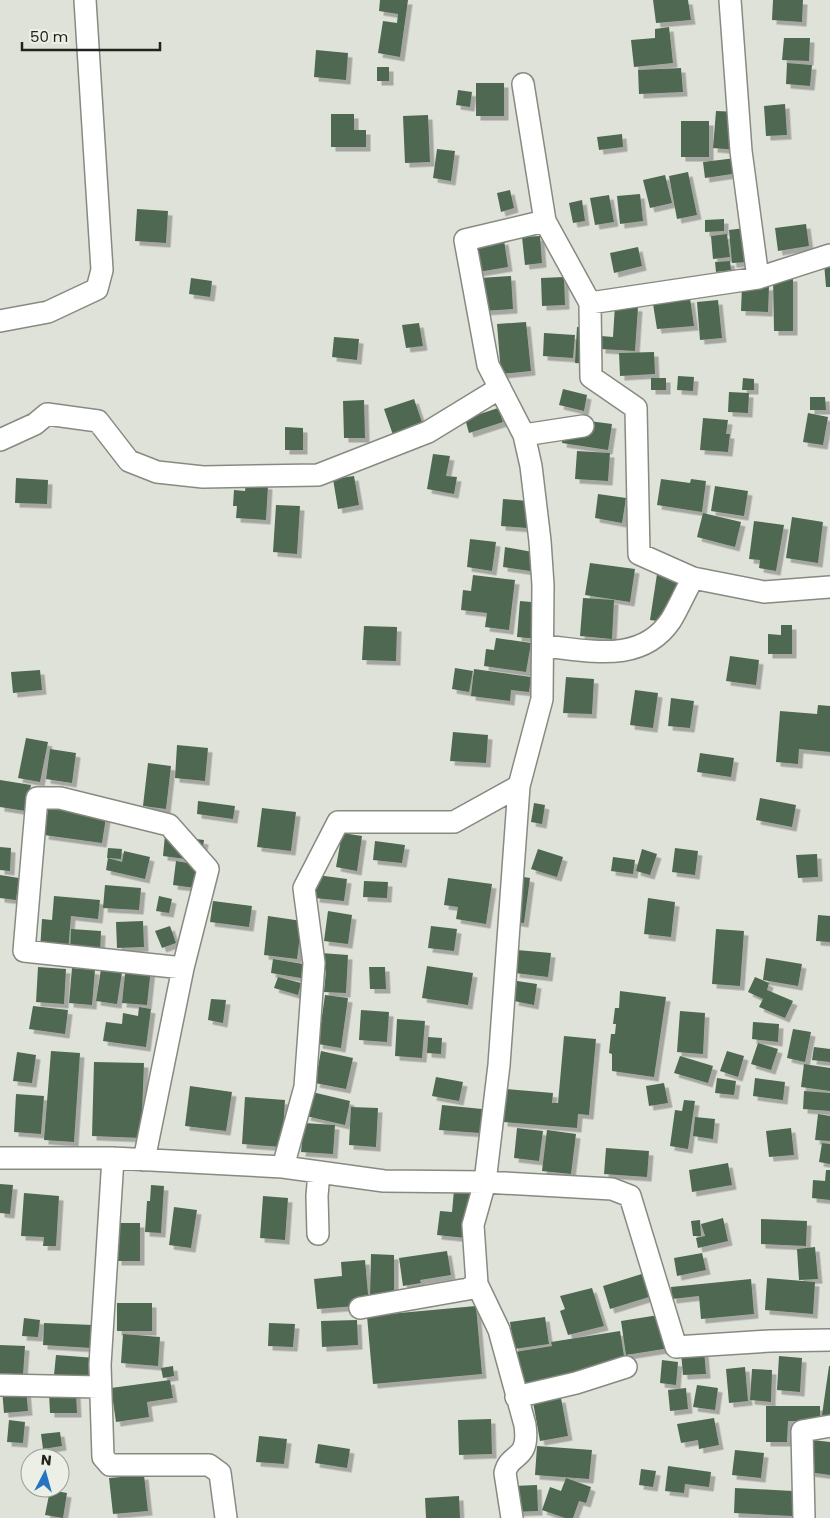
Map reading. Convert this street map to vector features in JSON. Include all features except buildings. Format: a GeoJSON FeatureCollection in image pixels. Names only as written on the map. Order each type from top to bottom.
{"type":"FeatureCollection","features":[{"type":"Feature","properties":{"kind":"street"},"geometry":{"type":"LineString","coordinates":[[0,321],[48,312],[97,289],[102,270],[85,0]]}},
{"type":"Feature","properties":{"kind":"street"},"geometry":{"type":"LineString","coordinates":[[730,0],[741,151],[758,278]]}},
{"type":"Feature","properties":{"kind":"street"},"geometry":{"type":"LineString","coordinates":[[523,84],[545,221],[590,303],[591,376],[636,408],[639,554],[693,578],[764,592],[830,587]]}},
{"type":"Feature","properties":{"kind":"street"},"geometry":{"type":"LineString","coordinates":[[512,1518],[505,1473],[507,1466],[524,1450],[526,1436],[499,1330],[477,1284],[473,1225],[485,1182],[499,1065],[507,933],[520,786],[542,699],[543,646],[540,541],[531,466],[524,435],[488,365],[465,240],[545,221]]}},
{"type":"Feature","properties":{"kind":"street"},"geometry":{"type":"LineString","coordinates":[[590,303],[758,278],[830,255]]}},
{"type":"Feature","properties":{"kind":"street"},"geometry":{"type":"LineString","coordinates":[[0,440],[35,424],[47,414],[98,421],[129,461],[156,472],[203,477],[318,475],[428,432],[500,388]]}},
{"type":"Feature","properties":{"kind":"street"},"geometry":{"type":"LineString","coordinates":[[524,435],[583,426]]}},
{"type":"Feature","properties":{"kind":"street"},"geometry":{"type":"LineString","coordinates":[[543,646],[605,652],[637,649],[671,620],[693,578]]}},
{"type":"Feature","properties":{"kind":"street"},"geometry":{"type":"LineString","coordinates":[[282,1167],[305,1087],[314,963],[304,888],[338,822],[454,822],[520,786]]}},
{"type":"Feature","properties":{"kind":"street"},"geometry":{"type":"LineString","coordinates":[[144,1160],[183,968],[208,869],[170,825],[60,798],[37,798],[24,952],[183,968]]}},
{"type":"Feature","properties":{"kind":"street"},"geometry":{"type":"LineString","coordinates":[[0,1158],[114,1158],[282,1167],[384,1181],[485,1182],[612,1190],[630,1196],[676,1347],[770,1341],[830,1340]]}},
{"type":"Feature","properties":{"kind":"street"},"geometry":{"type":"LineString","coordinates":[[114,1158],[100,1365],[103,1457],[110,1466],[209,1464],[220,1473],[226,1518]]}},
{"type":"Feature","properties":{"kind":"street"},"geometry":{"type":"LineString","coordinates":[[318,1234],[317,1196],[319,1172]]}},
{"type":"Feature","properties":{"kind":"street"},"geometry":{"type":"LineString","coordinates":[[360,1308],[468,1289],[477,1284]]}},
{"type":"Feature","properties":{"kind":"street"},"geometry":{"type":"LineString","coordinates":[[516,1397],[576,1383],[626,1367]]}},
{"type":"Feature","properties":{"kind":"street"},"geometry":{"type":"LineString","coordinates":[[0,1385],[100,1387]]}},
{"type":"Feature","properties":{"kind":"street"},"geometry":{"type":"LineString","coordinates":[[804,1518],[805,1495],[802,1430],[830,1426]]}}]}
